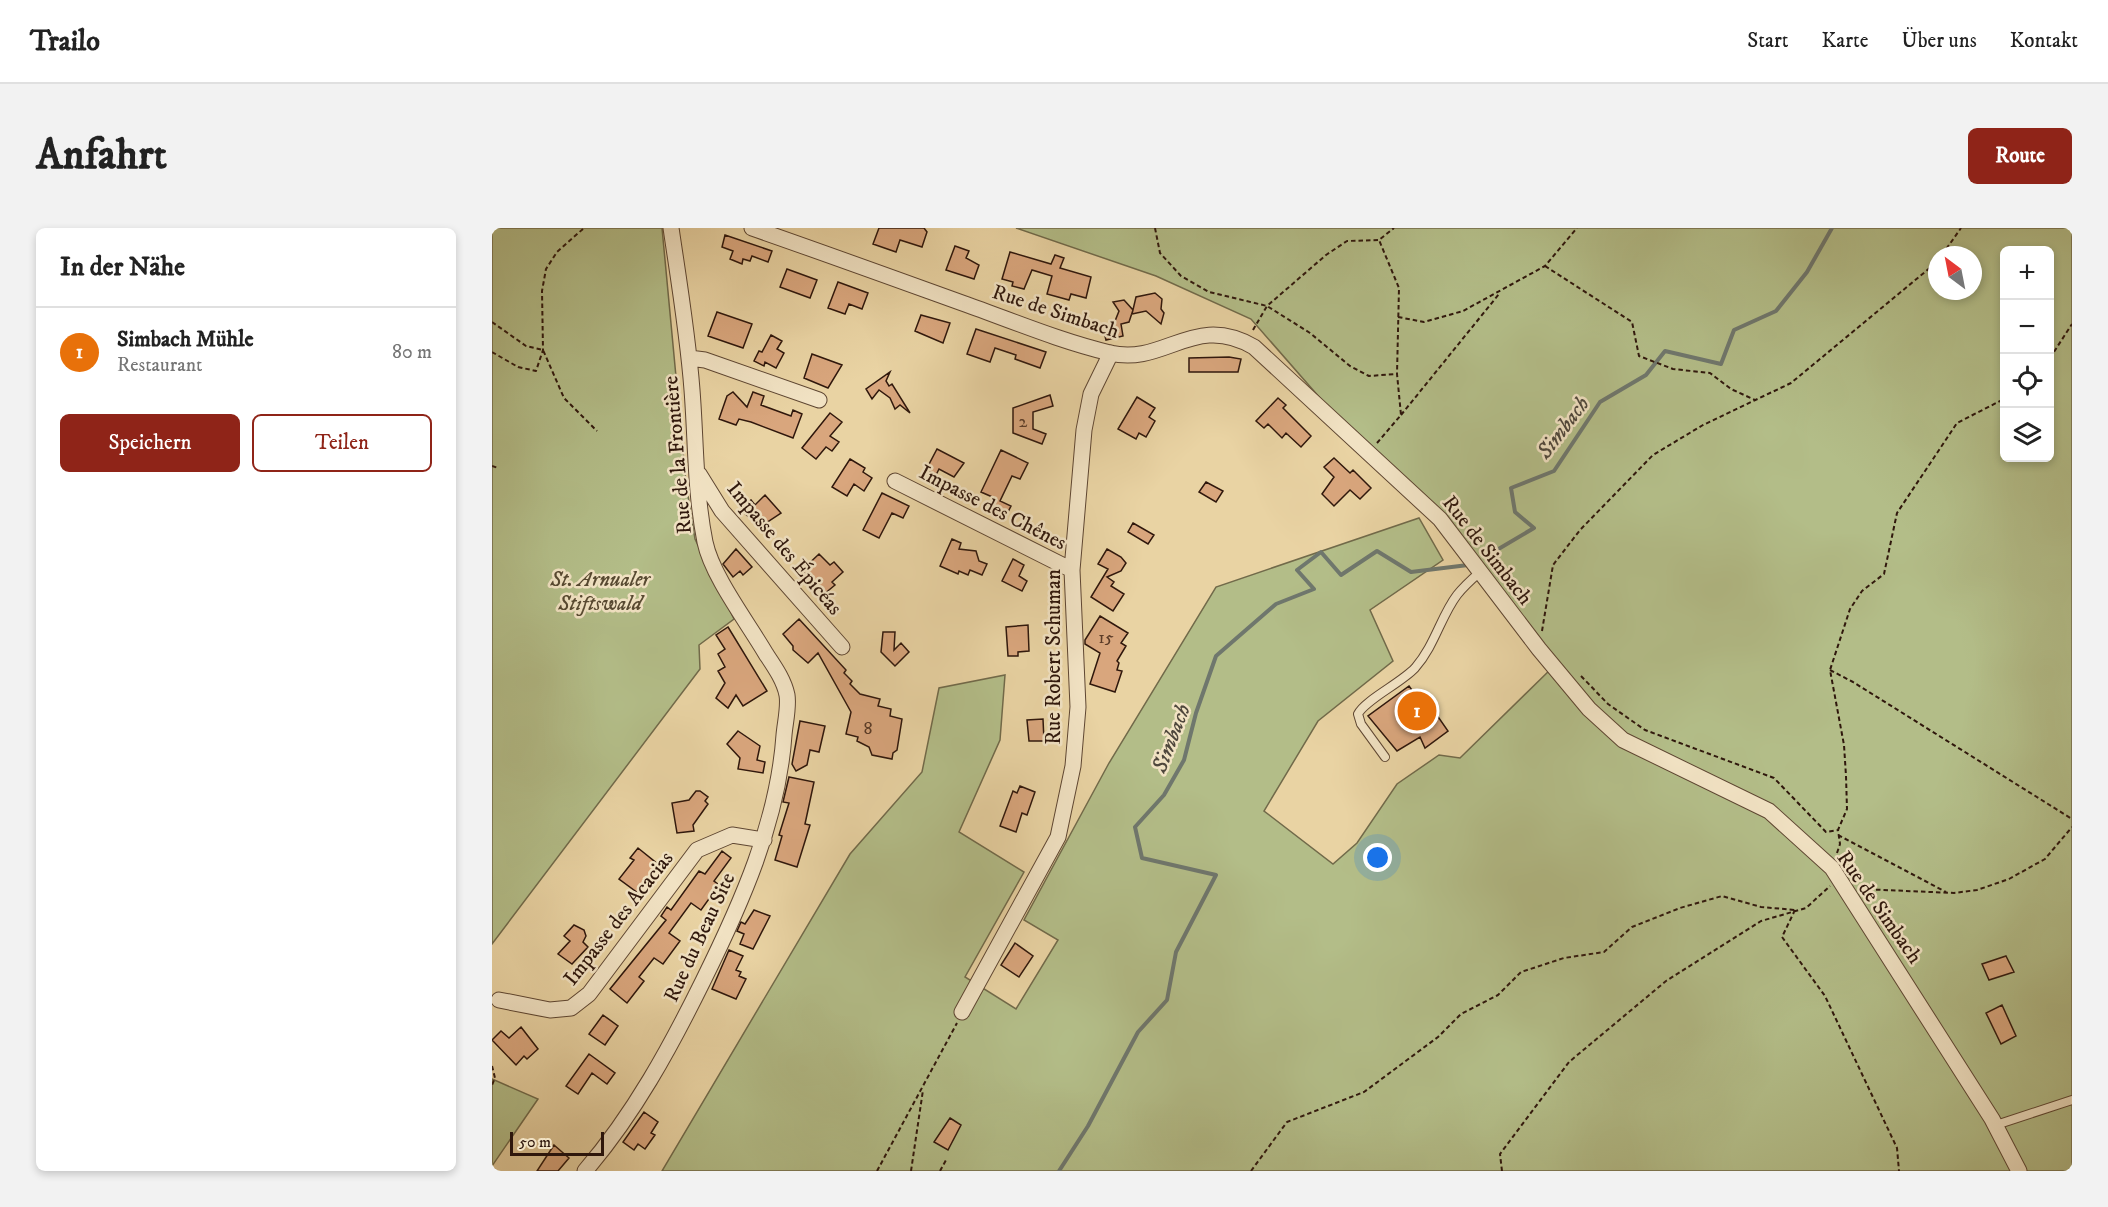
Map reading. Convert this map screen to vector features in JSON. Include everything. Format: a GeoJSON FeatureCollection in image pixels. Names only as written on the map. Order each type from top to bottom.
{"type":"FeatureCollection","features":[{"type":"Feature","properties":{"kind":"street","name":"Rue de la Frontière"},"geometry":{"type":"LineString","coordinates":[[671,228],[689,358],[698,474],[697,503],[706,547],[725,587],[779,674],[787,695]]}},
{"type":"Feature","properties":{"kind":"street","name":"Rue de Simbach"},"geometry":{"type":"LineString","coordinates":[[752,228],[1057,337],[1112,353],[1133,356],[1191,336],[1222,333],[1246,342],[1277,366],[1440,519],[1539,649],[1589,709],[1623,740],[1769,810],[1836,873],[1996,1125],[2019,1171]]}},
{"type":"Feature","properties":{"kind":"street","name":"Rue Robert Schuman"},"geometry":{"type":"LineString","coordinates":[[962,1012],[1058,837],[1073,766],[1078,708],[1072,570],[1084,430],[1091,394],[1112,353]]}},
{"type":"Feature","properties":{"kind":"street"},"geometry":{"type":"LineString","coordinates":[[689,358],[705,360],[819,400]]}},
{"type":"Feature","properties":{"kind":"street","name":"Impasse des Épicéas"},"geometry":{"type":"LineString","coordinates":[[698,474],[722,511],[842,647]]}},
{"type":"Feature","properties":{"kind":"street","name":"Impasse des Chênes"},"geometry":{"type":"LineString","coordinates":[[895,481],[1072,570]]}},
{"type":"Feature","properties":{"kind":"street","name":"Rue du Beau Site"},"geometry":{"type":"LineString","coordinates":[[585,1171],[630,1111],[675,1037],[737,909],[764,840],[783,760],[787,695]]}},
{"type":"Feature","properties":{"kind":"street","name":"Impasse des Acacias"},"geometry":{"type":"LineString","coordinates":[[500,1000],[550,1010],[571,1008],[589,994],[698,850],[732,835],[764,840]]}},
{"type":"Feature","properties":{"kind":"lane"},"geometry":{"type":"LineString","coordinates":[[1385,757],[1361,724],[1358,714],[1361,708],[1390,690],[1415,668],[1437,636],[1455,597],[1480,572]]}},
{"type":"Feature","properties":{"kind":"lane"},"geometry":{"type":"LineString","coordinates":[[1996,1125],[2072,1100]]}},
{"type":"Feature","properties":{"kind":"path"},"geometry":{"type":"LineString","coordinates":[[492,352],[518,366],[536,372],[543,350],[542,291],[546,269],[557,252],[584,228]]}},
{"type":"Feature","properties":{"kind":"path"},"geometry":{"type":"LineString","coordinates":[[1155,228],[1160,253],[1181,276],[1209,292],[1266,306],[1310,333],[1350,366],[1369,376],[1397,374]]}},
{"type":"Feature","properties":{"kind":"path"},"geometry":{"type":"LineString","coordinates":[[1246,342],[1266,306],[1326,255],[1347,241],[1379,240],[1394,228]]}},
{"type":"Feature","properties":{"kind":"path"},"geometry":{"type":"LineString","coordinates":[[1398,317],[1424,322],[1462,311],[1545,266],[1577,228]]}},
{"type":"Feature","properties":{"kind":"path"},"geometry":{"type":"LineString","coordinates":[[1948,246],[1961,228]]}},
{"type":"Feature","properties":{"kind":"path"},"geometry":{"type":"LineString","coordinates":[[1379,240],[1399,288],[1397,374],[1401,415]]}},
{"type":"Feature","properties":{"kind":"path"},"geometry":{"type":"LineString","coordinates":[[1545,266],[1632,322],[1640,356],[1665,365],[1710,373],[1731,389],[1756,400]]}},
{"type":"Feature","properties":{"kind":"path"},"geometry":{"type":"LineString","coordinates":[[1539,649],[1553,565],[1580,530],[1653,455],[1703,425],[1791,383],[1928,271]]}},
{"type":"Feature","properties":{"kind":"path"},"geometry":{"type":"LineString","coordinates":[[1368,453],[1501,291]]}},
{"type":"Feature","properties":{"kind":"path"},"geometry":{"type":"LineString","coordinates":[[492,322],[526,346],[543,350]]}},
{"type":"Feature","properties":{"kind":"path"},"geometry":{"type":"LineString","coordinates":[[2052,354],[2072,324]]}},
{"type":"Feature","properties":{"kind":"path"},"geometry":{"type":"LineString","coordinates":[[543,350],[564,398],[597,431]]}},
{"type":"Feature","properties":{"kind":"path"},"geometry":{"type":"LineString","coordinates":[[1502,1171],[1500,1154],[1569,1062],[1666,981],[1761,921],[1806,908],[1836,873],[1840,844],[1838,830],[1847,809],[1844,745],[1830,670],[1850,609],[1862,591],[1884,574],[1898,513],[1957,423],[2000,401]]}},
{"type":"Feature","properties":{"kind":"path"},"geometry":{"type":"LineString","coordinates":[[492,466],[498,468]]}},
{"type":"Feature","properties":{"kind":"path"},"geometry":{"type":"LineString","coordinates":[[1830,670],[1854,682],[2072,819]]}},
{"type":"Feature","properties":{"kind":"path"},"geometry":{"type":"LineString","coordinates":[[1577,672],[1608,704],[1645,730],[1774,778],[1826,832],[1838,830]]}},
{"type":"Feature","properties":{"kind":"path"},"geometry":{"type":"LineString","coordinates":[[1851,894],[1864,887],[1949,893],[1977,890],[2009,879],[2045,859],[2072,827]]}},
{"type":"Feature","properties":{"kind":"path"},"geometry":{"type":"LineString","coordinates":[[1838,835],[1949,893]]}},
{"type":"Feature","properties":{"kind":"path"},"geometry":{"type":"LineString","coordinates":[[1251,1171],[1287,1122],[1364,1092],[1438,1036],[1461,1014],[1498,994],[1521,972],[1564,958],[1604,952],[1632,927],[1680,908],[1722,896],[1761,908],[1794,910]]}},
{"type":"Feature","properties":{"kind":"path"},"geometry":{"type":"LineString","coordinates":[[1794,910],[1782,938],[1825,996],[1897,1148],[1899,1171]]}},
{"type":"Feature","properties":{"kind":"path"},"geometry":{"type":"LineString","coordinates":[[877,1171],[962,1012]]}},
{"type":"Feature","properties":{"kind":"path"},"geometry":{"type":"LineString","coordinates":[[492,1066],[495,1078],[492,1085]]}},
{"type":"Feature","properties":{"kind":"path"},"geometry":{"type":"LineString","coordinates":[[911,1171],[923,1087]]}},
{"type":"Feature","properties":{"kind":"path"},"geometry":{"type":"LineString","coordinates":[[940,1171],[946,1160]]}},
{"type":"Feature","properties":{"kind":"green space","name":"St. Arnualer Stiftswald"},"geometry":{"type":"Polygon","coordinates":[[[492,228],[662,228],[686,483],[695,539],[734,619],[699,645],[700,669],[492,944],[492,228]]]}},
{"type":"Feature","properties":{"kind":"green space"},"geometry":{"type":"Polygon","coordinates":[[[1016,228],[2072,228],[2072,1171],[662,1171],[850,854],[922,772],[939,688],[1005,675],[1000,740],[959,832],[1024,872],[965,977],[1016,1009],[1058,940],[1024,920],[1109,763],[1216,587],[1419,518],[1443,560],[1370,610],[1393,661],[1318,721],[1264,811],[1333,864],[1357,843],[1397,784],[1439,755],[1460,758],[1554,666],[1480,572],[1368,453],[1251,319],[1156,276],[1016,228]]]}},
{"type":"Feature","properties":{"kind":"green space"},"geometry":{"type":"Polygon","coordinates":[[[492,1079],[538,1099],[492,1166],[492,1079]]]}},
{"type":"Feature","properties":{"kind":"building"},"geometry":{"type":"Polygon","coordinates":[[[879,228],[924,228],[927,232],[922,247],[900,240],[896,252],[873,244],[879,228]]]}},
{"type":"Feature","properties":{"kind":"building"},"geometry":{"type":"Polygon","coordinates":[[[725,235],[772,251],[768,262],[752,256],[750,261],[743,259],[742,264],[730,259],[733,251],[722,247],[725,235]]]}},
{"type":"Feature","properties":{"kind":"building"},"geometry":{"type":"Polygon","coordinates":[[[955,246],[969,251],[966,258],[979,265],[974,279],[946,270],[955,246]]]}},
{"type":"Feature","properties":{"kind":"building"},"geometry":{"type":"Polygon","coordinates":[[[1010,252],[1051,264],[1055,255],[1064,258],[1060,268],[1091,277],[1086,298],[1071,294],[1069,300],[1047,294],[1052,276],[1032,270],[1024,289],[1012,286],[1013,282],[1002,279],[1010,252]]]}},
{"type":"Feature","properties":{"kind":"building"},"geometry":{"type":"Polygon","coordinates":[[[787,269],[817,280],[810,298],[780,287],[787,269]]]}},
{"type":"Feature","properties":{"kind":"building"},"geometry":{"type":"Polygon","coordinates":[[[838,282],[868,293],[862,309],[849,304],[845,314],[828,308],[838,282]]]}},
{"type":"Feature","properties":{"kind":"building"},"geometry":{"type":"Polygon","coordinates":[[[1155,293],[1162,299],[1161,309],[1164,313],[1161,324],[1146,311],[1132,314],[1136,297],[1155,293]]]}},
{"type":"Feature","properties":{"kind":"building"},"geometry":{"type":"Polygon","coordinates":[[[1124,300],[1133,310],[1129,322],[1121,324],[1123,336],[1106,340],[1103,328],[1113,326],[1119,311],[1113,302],[1124,300]]]}},
{"type":"Feature","properties":{"kind":"building"},"geometry":{"type":"Polygon","coordinates":[[[717,312],[752,324],[743,348],[708,336],[717,312]]]}},
{"type":"Feature","properties":{"kind":"building"},"geometry":{"type":"Polygon","coordinates":[[[921,315],[950,323],[943,343],[915,331],[921,315]]]}},
{"type":"Feature","properties":{"kind":"building"},"geometry":{"type":"Polygon","coordinates":[[[976,329],[1046,352],[1040,368],[1015,359],[1016,355],[995,348],[990,362],[967,354],[976,329]]]}},
{"type":"Feature","properties":{"kind":"building"},"geometry":{"type":"Polygon","coordinates":[[[771,335],[782,341],[777,349],[784,353],[776,368],[765,362],[764,366],[754,361],[771,335]]]}},
{"type":"Feature","properties":{"kind":"building"},"geometry":{"type":"Polygon","coordinates":[[[812,354],[842,365],[828,388],[804,378],[812,354]]]}},
{"type":"Feature","properties":{"kind":"building"},"geometry":{"type":"Polygon","coordinates":[[[1189,358],[1241,359],[1238,372],[1189,372],[1189,358]]]}},
{"type":"Feature","properties":{"kind":"building"},"geometry":{"type":"Polygon","coordinates":[[[890,372],[886,381],[889,386],[892,384],[910,413],[900,405],[895,409],[890,398],[879,390],[872,399],[866,389],[890,372]]]}},
{"type":"Feature","properties":{"kind":"building"},"geometry":{"type":"Polygon","coordinates":[[[733,392],[747,407],[753,392],[764,396],[761,405],[791,416],[793,410],[802,414],[793,438],[751,422],[739,419],[736,425],[719,419],[727,396],[733,392]]]}},
{"type":"Feature","properties":{"kind":"building"},"geometry":{"type":"Polygon","coordinates":[[[1050,395],[1053,406],[1033,412],[1033,429],[1046,434],[1042,444],[1013,433],[1013,408],[1050,395]]]}},
{"type":"Feature","properties":{"kind":"building"},"geometry":{"type":"Polygon","coordinates":[[[1137,397],[1155,408],[1149,417],[1155,421],[1146,437],[1139,433],[1136,439],[1118,429],[1137,397]]]}},
{"type":"Feature","properties":{"kind":"building"},"geometry":{"type":"Polygon","coordinates":[[[1278,398],[1286,405],[1283,408],[1311,436],[1301,447],[1286,433],[1282,438],[1268,424],[1264,428],[1256,421],[1278,398]]]}},
{"type":"Feature","properties":{"kind":"building"},"geometry":{"type":"Polygon","coordinates":[[[830,413],[842,422],[830,436],[839,442],[832,451],[826,447],[816,459],[802,448],[830,413]]]}},
{"type":"Feature","properties":{"kind":"building"},"geometry":{"type":"Polygon","coordinates":[[[937,449],[964,463],[954,477],[939,469],[936,475],[926,470],[937,449]]]}},
{"type":"Feature","properties":{"kind":"building"},"geometry":{"type":"Polygon","coordinates":[[[1001,450],[1028,463],[1020,479],[1012,476],[1000,501],[1011,506],[1006,516],[989,508],[994,498],[997,499],[981,492],[1001,450]]]}},
{"type":"Feature","properties":{"kind":"building"},"geometry":{"type":"Polygon","coordinates":[[[1334,458],[1350,473],[1353,470],[1371,488],[1360,499],[1350,490],[1334,506],[1322,494],[1334,477],[1324,467],[1334,458]]]}},
{"type":"Feature","properties":{"kind":"building"},"geometry":{"type":"Polygon","coordinates":[[[850,459],[865,468],[863,472],[872,478],[864,491],[854,484],[847,496],[832,487],[850,459]]]}},
{"type":"Feature","properties":{"kind":"building"},"geometry":{"type":"Polygon","coordinates":[[[1206,482],[1223,491],[1216,502],[1199,492],[1206,482]]]}},
{"type":"Feature","properties":{"kind":"building"},"geometry":{"type":"Polygon","coordinates":[[[882,493],[909,506],[903,518],[892,513],[879,538],[863,530],[882,493]]]}},
{"type":"Feature","properties":{"kind":"building"},"geometry":{"type":"Polygon","coordinates":[[[765,495],[781,513],[760,527],[742,511],[751,500],[755,505],[765,495]]]}},
{"type":"Feature","properties":{"kind":"building"},"geometry":{"type":"Polygon","coordinates":[[[1133,523],[1154,535],[1148,544],[1128,532],[1133,523]]]}},
{"type":"Feature","properties":{"kind":"building"},"geometry":{"type":"Polygon","coordinates":[[[952,539],[961,543],[959,549],[976,551],[979,561],[987,564],[982,575],[970,570],[968,575],[959,571],[958,574],[940,566],[952,539]]]}},
{"type":"Feature","properties":{"kind":"building"},"geometry":{"type":"Polygon","coordinates":[[[736,549],[752,567],[743,575],[740,571],[733,577],[723,564],[736,549]]]}},
{"type":"Feature","properties":{"kind":"building"},"geometry":{"type":"Polygon","coordinates":[[[1107,549],[1121,557],[1126,563],[1121,571],[1107,577],[1114,582],[1111,586],[1124,594],[1113,611],[1091,597],[1108,569],[1098,564],[1107,549]]]}},
{"type":"Feature","properties":{"kind":"building"},"geometry":{"type":"Polygon","coordinates":[[[819,554],[830,565],[834,562],[843,572],[832,582],[835,585],[823,595],[802,570],[819,554]]]}},
{"type":"Feature","properties":{"kind":"building"},"geometry":{"type":"Polygon","coordinates":[[[1013,559],[1024,565],[1019,576],[1027,581],[1022,591],[1002,581],[1013,559]]]}},
{"type":"Feature","properties":{"kind":"building"},"geometry":{"type":"Polygon","coordinates":[[[1100,616],[1128,633],[1121,643],[1126,646],[1117,661],[1119,663],[1117,670],[1122,671],[1115,692],[1090,684],[1100,653],[1085,644],[1085,640],[1100,616]]]}},
{"type":"Feature","properties":{"kind":"building"},"geometry":{"type":"Polygon","coordinates":[[[799,619],[846,670],[844,673],[852,681],[850,684],[860,694],[880,699],[878,706],[891,709],[890,716],[902,719],[897,750],[893,753],[892,759],[872,755],[869,747],[857,741],[858,737],[846,734],[851,712],[818,653],[808,663],[793,650],[793,646],[783,634],[799,619]]]}},
{"type":"Feature","properties":{"kind":"building"},"geometry":{"type":"Polygon","coordinates":[[[1028,625],[1029,651],[1018,652],[1018,656],[1008,656],[1006,627],[1028,625]]]}},
{"type":"Feature","properties":{"kind":"building"},"geometry":{"type":"Polygon","coordinates":[[[728,627],[767,691],[743,706],[736,695],[728,708],[716,698],[725,683],[718,671],[725,667],[718,654],[725,649],[716,635],[728,627]]]}},
{"type":"Feature","properties":{"kind":"building"},"geometry":{"type":"Polygon","coordinates":[[[883,632],[895,632],[894,650],[901,643],[909,652],[895,666],[881,652],[883,632]]]}},
{"type":"Feature","properties":{"kind":"building"},"geometry":{"type":"Polygon","coordinates":[[[1409,686],[1427,711],[1432,708],[1448,731],[1425,748],[1420,737],[1397,751],[1368,716],[1409,686]]]}},
{"type":"Feature","properties":{"kind":"building"},"geometry":{"type":"Polygon","coordinates":[[[1043,719],[1044,741],[1029,741],[1027,720],[1043,719]]]}},
{"type":"Feature","properties":{"kind":"building"},"geometry":{"type":"Polygon","coordinates":[[[800,721],[825,726],[819,752],[810,750],[807,765],[796,771],[792,764],[800,721]]]}},
{"type":"Feature","properties":{"kind":"building"},"geometry":{"type":"Polygon","coordinates":[[[738,731],[760,746],[757,760],[765,762],[763,773],[738,769],[740,758],[727,744],[738,731]]]}},
{"type":"Feature","properties":{"kind":"building"},"geometry":{"type":"Polygon","coordinates":[[[789,777],[814,782],[805,824],[810,825],[797,867],[775,860],[782,836],[779,835],[789,803],[783,802],[789,777]]]}},
{"type":"Feature","properties":{"kind":"building"},"geometry":{"type":"Polygon","coordinates":[[[1020,786],[1035,792],[1027,815],[1022,813],[1016,832],[1000,826],[1013,791],[1017,793],[1020,786]]]}},
{"type":"Feature","properties":{"kind":"building"},"geometry":{"type":"Polygon","coordinates":[[[696,791],[708,797],[705,801],[708,804],[693,825],[694,831],[677,833],[672,803],[689,800],[696,791]]]}},
{"type":"Feature","properties":{"kind":"building"},"geometry":{"type":"Polygon","coordinates":[[[638,848],[659,865],[638,893],[619,879],[634,860],[630,858],[638,848]]]}},
{"type":"Feature","properties":{"kind":"building"},"geometry":{"type":"Polygon","coordinates":[[[722,851],[731,858],[714,881],[719,885],[701,910],[691,903],[669,933],[680,941],[663,964],[654,958],[639,977],[644,981],[627,1003],[610,989],[666,920],[661,916],[667,907],[671,910],[699,871],[705,874],[722,851]]]}},
{"type":"Feature","properties":{"kind":"building"},"geometry":{"type":"Polygon","coordinates":[[[754,910],[770,916],[753,949],[740,944],[744,934],[737,931],[741,922],[745,924],[754,910]]]}},
{"type":"Feature","properties":{"kind":"building"},"geometry":{"type":"Polygon","coordinates":[[[574,925],[584,930],[586,936],[583,942],[588,947],[572,964],[558,954],[570,941],[564,936],[574,925]]]}},
{"type":"Feature","properties":{"kind":"building"},"geometry":{"type":"Polygon","coordinates":[[[1015,943],[1033,956],[1019,977],[1001,965],[1015,943]]]}},
{"type":"Feature","properties":{"kind":"building"},"geometry":{"type":"Polygon","coordinates":[[[729,950],[743,956],[736,970],[741,972],[739,976],[746,979],[736,999],[712,989],[729,950]]]}},
{"type":"Feature","properties":{"kind":"building"},"geometry":{"type":"Polygon","coordinates":[[[2006,956],[2014,972],[1989,980],[1982,964],[2006,956]]]}},
{"type":"Feature","properties":{"kind":"building"},"geometry":{"type":"Polygon","coordinates":[[[2002,1005],[2016,1036],[2001,1044],[1986,1013],[2002,1005]]]}},
{"type":"Feature","properties":{"kind":"building"},"geometry":{"type":"Polygon","coordinates":[[[603,1015],[618,1026],[605,1045],[589,1034],[603,1015]]]}},
{"type":"Feature","properties":{"kind":"building"},"geometry":{"type":"Polygon","coordinates":[[[521,1027],[538,1049],[527,1059],[524,1056],[516,1065],[492,1040],[501,1031],[509,1038],[521,1027]]]}},
{"type":"Feature","properties":{"kind":"building"},"geometry":{"type":"Polygon","coordinates":[[[589,1054],[615,1073],[607,1084],[592,1073],[578,1094],[566,1086],[589,1054]]]}},
{"type":"Feature","properties":{"kind":"building"},"geometry":{"type":"Polygon","coordinates":[[[644,1112],[658,1122],[651,1133],[655,1135],[645,1149],[638,1144],[634,1150],[623,1142],[644,1112]]]}},
{"type":"Feature","properties":{"kind":"building"},"geometry":{"type":"Polygon","coordinates":[[[950,1118],[961,1125],[948,1150],[934,1142],[950,1118]]]}},
{"type":"Feature","properties":{"kind":"building"},"geometry":{"type":"Polygon","coordinates":[[[554,1145],[569,1158],[558,1171],[537,1171],[554,1145]]]}},
{"type":"Feature","properties":{"kind":"waterway","name":"Simbach"},"geometry":{"type":"LineString","coordinates":[[1490,554],[1534,528],[1515,512],[1511,488],[1554,471],[1600,402],[1646,375],[1665,351],[1721,364],[1734,330],[1776,311],[1807,272],[1832,228]]}},
{"type":"Feature","properties":{"kind":"waterway","name":"Simbach"},"geometry":{"type":"LineString","coordinates":[[1059,1171],[1088,1126],[1138,1032],[1167,1000],[1176,952],[1216,875],[1142,858],[1135,827],[1164,795],[1184,760],[1196,713],[1216,656],[1276,604],[1314,589],[1297,570],[1321,552],[1341,575],[1377,551],[1411,572],[1468,565]]}},
{"type":"Feature","properties":{"kind":"place","name":"Simbach Mühle"},"geometry":{"type":"Point","coordinates":[1417,711]}}]}
